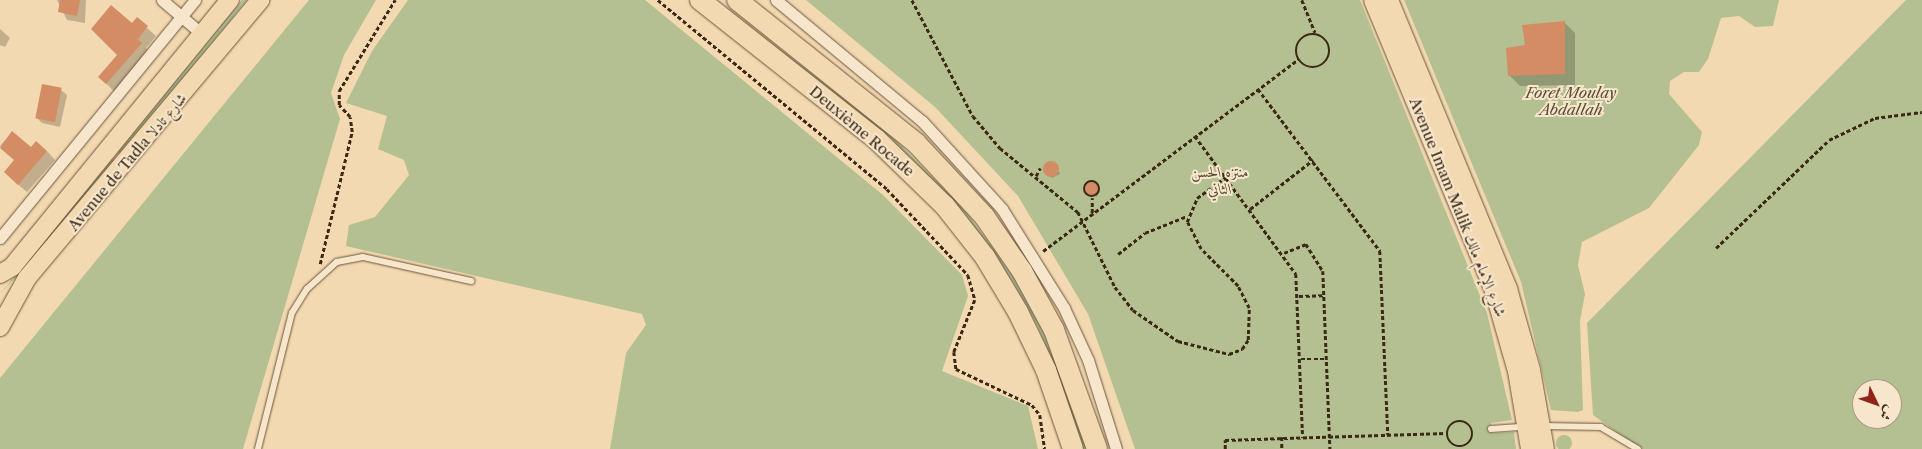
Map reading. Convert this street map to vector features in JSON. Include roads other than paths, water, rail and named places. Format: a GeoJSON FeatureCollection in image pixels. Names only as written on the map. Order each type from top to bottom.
{"type":"FeatureCollection","features":[{"type":"Feature","properties":{"kind":"highway","name":"Deuxième Rocade"},"geometry":{"type":"LineString","coordinates":[[700,0],[876,139],[945,206],[984,257],[1018,312],[1046,370],[1073,449]]}},
{"type":"Feature","properties":{"kind":"highway","name":"Deuxième Rocade"},"geometry":{"type":"LineString","coordinates":[[737,0],[916,143],[984,216],[1022,271],[1054,330],[1097,449]]}},
{"type":"Feature","properties":{"kind":"main road","name":"Avenue de Tadla شارع تادلا"},"geometry":{"type":"LineString","coordinates":[[0,274],[12,267],[230,0]]}},
{"type":"Feature","properties":{"kind":"main road","name":"Avenue de Tadla شارع تادلا"},"geometry":{"type":"LineString","coordinates":[[0,327],[27,278],[260,0]]}},
{"type":"Feature","properties":{"kind":"main road","name":"Avenue Imam Malik شارع الإمام مالك"},"geometry":{"type":"LineString","coordinates":[[1373,0],[1494,291],[1534,426],[1545,449]]}},
{"type":"Feature","properties":{"kind":"main road","name":"Avenue Imam Malik شارع الإمام مالك"},"geometry":{"type":"LineString","coordinates":[[1389,0],[1508,289],[1534,426],[1530,449]]}},
{"type":"Feature","properties":{"kind":"street"},"geometry":{"type":"LineString","coordinates":[[162,0],[202,34]]}},
{"type":"Feature","properties":{"kind":"street"},"geometry":{"type":"LineString","coordinates":[[0,238],[195,0]]}},
{"type":"Feature","properties":{"kind":"street"},"geometry":{"type":"LineString","coordinates":[[776,0],[922,121],[964,163],[1036,257],[1088,360],[1116,449]]}},
{"type":"Feature","properties":{"kind":"lane"},"geometry":{"type":"LineString","coordinates":[[258,449],[292,313],[316,280],[337,262],[354,256],[471,281]]}},
{"type":"Feature","properties":{"kind":"lane"},"geometry":{"type":"LineString","coordinates":[[1492,429],[1534,426],[1601,427],[1638,449]]}},
{"type":"Feature","properties":{"kind":"park label","name":"Foret Moulay Abdallah"},"geometry":{"type":"Point","coordinates":[1571,100]}},
{"type":"Feature","properties":{"kind":"park label","name":"منتزه الحسن الثاني"},"geometry":{"type":"Point","coordinates":[1220,180]}}]}
